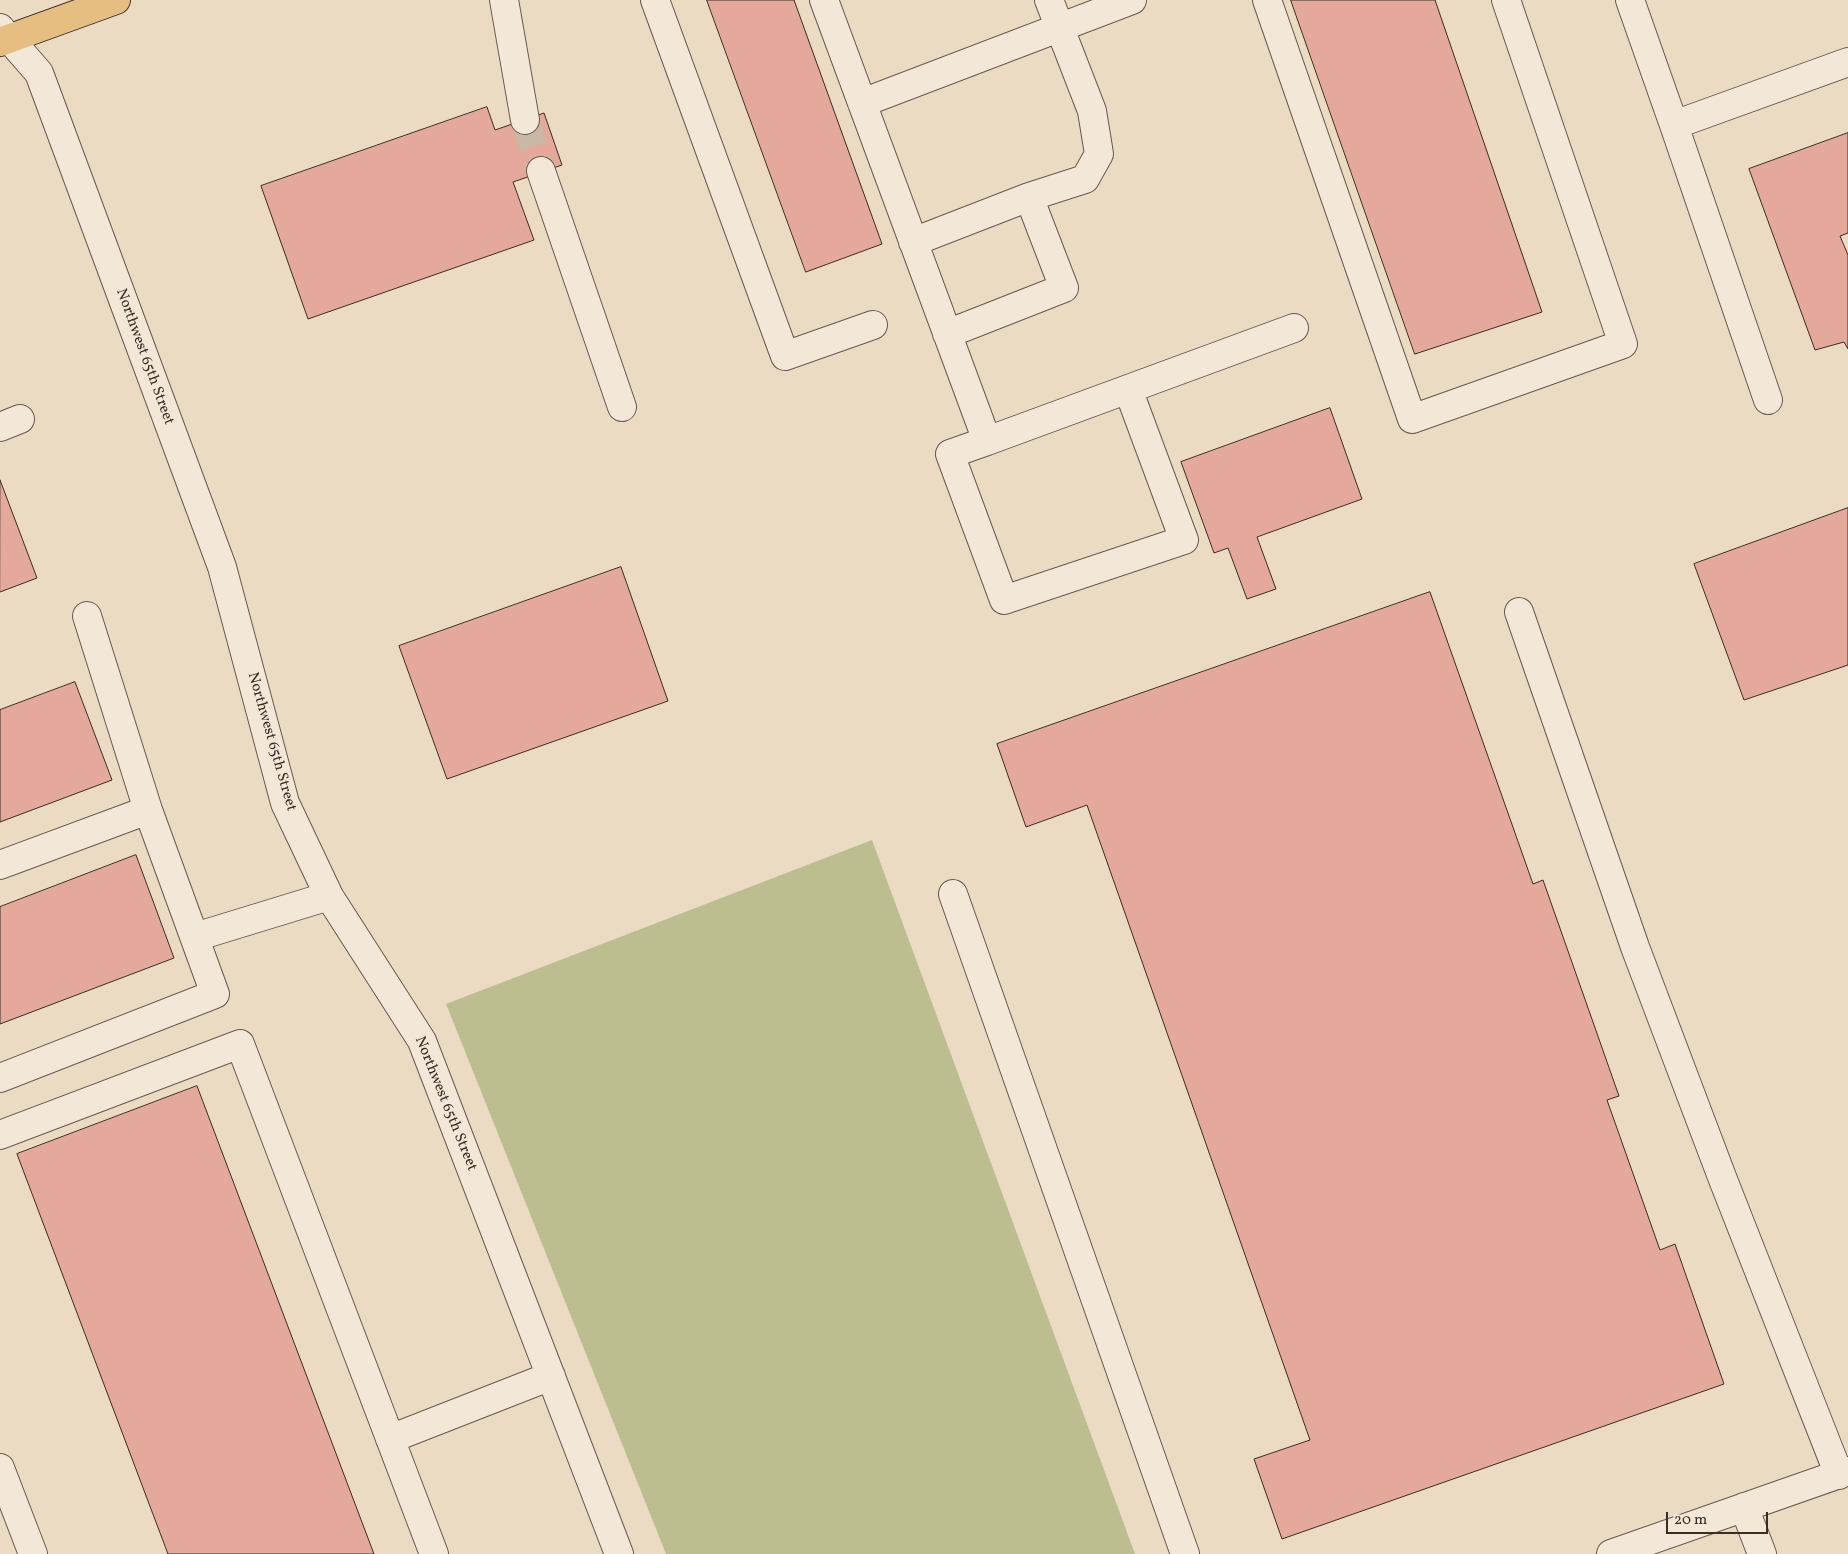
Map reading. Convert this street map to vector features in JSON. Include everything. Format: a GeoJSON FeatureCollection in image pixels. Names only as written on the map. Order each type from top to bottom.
{"type":"FeatureCollection","features":[{"type":"Feature","properties":{"kind":"main road"},"geometry":{"type":"LineString","coordinates":[[3,36],[116,0]]}},
{"type":"Feature","properties":{"kind":"street"},"geometry":{"type":"LineString","coordinates":[[504,0],[524,120]]}},
{"type":"Feature","properties":{"kind":"street"},"geometry":{"type":"LineString","coordinates":[[655,0],[785,356],[873,325]]}},
{"type":"Feature","properties":{"kind":"street"},"geometry":{"type":"LineString","coordinates":[[824,0],[987,441]]}},
{"type":"Feature","properties":{"kind":"street"},"geometry":{"type":"LineString","coordinates":[[913,242],[1029,198],[1085,180],[1099,154],[1092,111],[1049,0]]}},
{"type":"Feature","properties":{"kind":"street"},"geometry":{"type":"LineString","coordinates":[[862,103],[1132,0]]}},
{"type":"Feature","properties":{"kind":"street"},"geometry":{"type":"LineString","coordinates":[[1267,0],[1412,419],[1624,344],[1506,0]]}},
{"type":"Feature","properties":{"kind":"street"},"geometry":{"type":"LineString","coordinates":[[1630,0],[1768,400]]}},
{"type":"Feature","properties":{"kind":"street","name":"Northwest 65th Street"},"geometry":{"type":"LineString","coordinates":[[3,36],[39,73],[222,567],[285,803],[329,896],[422,1041],[619,1554]]}},
{"type":"Feature","properties":{"kind":"street"},"geometry":{"type":"LineString","coordinates":[[1674,125],[1848,62]]}},
{"type":"Feature","properties":{"kind":"street"},"geometry":{"type":"LineString","coordinates":[[541,171],[622,407]]}},
{"type":"Feature","properties":{"kind":"street"},"geometry":{"type":"LineString","coordinates":[[947,334],[1064,288],[1029,198]]}},
{"type":"Feature","properties":{"kind":"street"},"geometry":{"type":"LineString","coordinates":[[1128,389],[1184,540],[1004,600],[950,454],[1294,328]]}},
{"type":"Feature","properties":{"kind":"street"},"geometry":{"type":"LineString","coordinates":[[1519,612],[1635,947],[1722,1177],[1843,1473],[1611,1554]]}},
{"type":"Feature","properties":{"kind":"street"},"geometry":{"type":"LineString","coordinates":[[0,1078],[215,994],[148,810],[87,616]]}},
{"type":"Feature","properties":{"kind":"street"},"geometry":{"type":"LineString","coordinates":[[0,865],[148,810]]}},
{"type":"Feature","properties":{"kind":"street"},"geometry":{"type":"LineString","coordinates":[[953,894],[1186,1554]]}},
{"type":"Feature","properties":{"kind":"street"},"geometry":{"type":"LineString","coordinates":[[195,937],[329,896]]}},
{"type":"Feature","properties":{"kind":"street"},"geometry":{"type":"LineString","coordinates":[[0,1135],[240,1044],[434,1554]]}},
{"type":"Feature","properties":{"kind":"street"},"geometry":{"type":"LineString","coordinates":[[390,1439],[551,1376]]}},
{"type":"Feature","properties":{"kind":"street"},"geometry":{"type":"LineString","coordinates":[[0,1468],[34,1554]]}},
{"type":"Feature","properties":{"kind":"street"},"geometry":{"type":"LineString","coordinates":[[1744,1507],[1762,1554]]}},
{"type":"Feature","properties":{"kind":"green space"},"geometry":{"type":"Polygon","coordinates":[[[872,840],[1135,1554],[666,1554],[446,1004],[872,840]]]}},
{"type":"Feature","properties":{"kind":"building"},"geometry":{"type":"Polygon","coordinates":[[[707,0],[794,0],[882,244],[806,272],[707,0]]]}},
{"type":"Feature","properties":{"kind":"building"},"geometry":{"type":"Polygon","coordinates":[[[1291,0],[1435,0],[1542,312],[1415,354],[1291,0]]]}},
{"type":"Feature","properties":{"kind":"building"},"geometry":{"type":"Polygon","coordinates":[[[487,107],[495,130],[544,113],[562,165],[513,182],[534,240],[308,319],[261,186],[487,107]]]}},
{"type":"Feature","properties":{"kind":"building"},"geometry":{"type":"Polygon","coordinates":[[[1848,133],[1848,233],[1840,236],[1848,255],[1848,349],[1844,342],[1815,350],[1749,169],[1848,133]]]}},
{"type":"Feature","properties":{"kind":"building"},"geometry":{"type":"Polygon","coordinates":[[[1330,408],[1362,499],[1257,537],[1276,589],[1247,599],[1228,548],[1214,553],[1181,462],[1330,408]]]}},
{"type":"Feature","properties":{"kind":"building"},"geometry":{"type":"Polygon","coordinates":[[[0,480],[37,578],[0,592],[0,480]]]}},
{"type":"Feature","properties":{"kind":"building"},"geometry":{"type":"Polygon","coordinates":[[[1848,508],[1848,665],[1744,700],[1694,564],[1848,508]]]}},
{"type":"Feature","properties":{"kind":"building"},"geometry":{"type":"Polygon","coordinates":[[[621,567],[668,701],[447,779],[399,646],[621,567]]]}},
{"type":"Feature","properties":{"kind":"building"},"geometry":{"type":"Polygon","coordinates":[[[1430,592],[1533,884],[1543,880],[1619,1096],[1607,1100],[1660,1250],[1675,1244],[1724,1384],[1282,1539],[1254,1459],[1310,1440],[1087,805],[1026,827],[997,744],[1430,592]]]}},
{"type":"Feature","properties":{"kind":"building"},"geometry":{"type":"Polygon","coordinates":[[[75,682],[112,780],[0,822],[0,710],[75,682]]]}},
{"type":"Feature","properties":{"kind":"building"},"geometry":{"type":"Polygon","coordinates":[[[136,855],[174,958],[0,1024],[0,907],[136,855]]]}},
{"type":"Feature","properties":{"kind":"building"},"geometry":{"type":"Polygon","coordinates":[[[197,1086],[374,1554],[168,1554],[17,1154],[197,1086]]]}},
{"type":"Feature","properties":{"kind":"tunnel"},"geometry":{"type":"LineString","coordinates":[[525,120],[541,171]]}}]}
